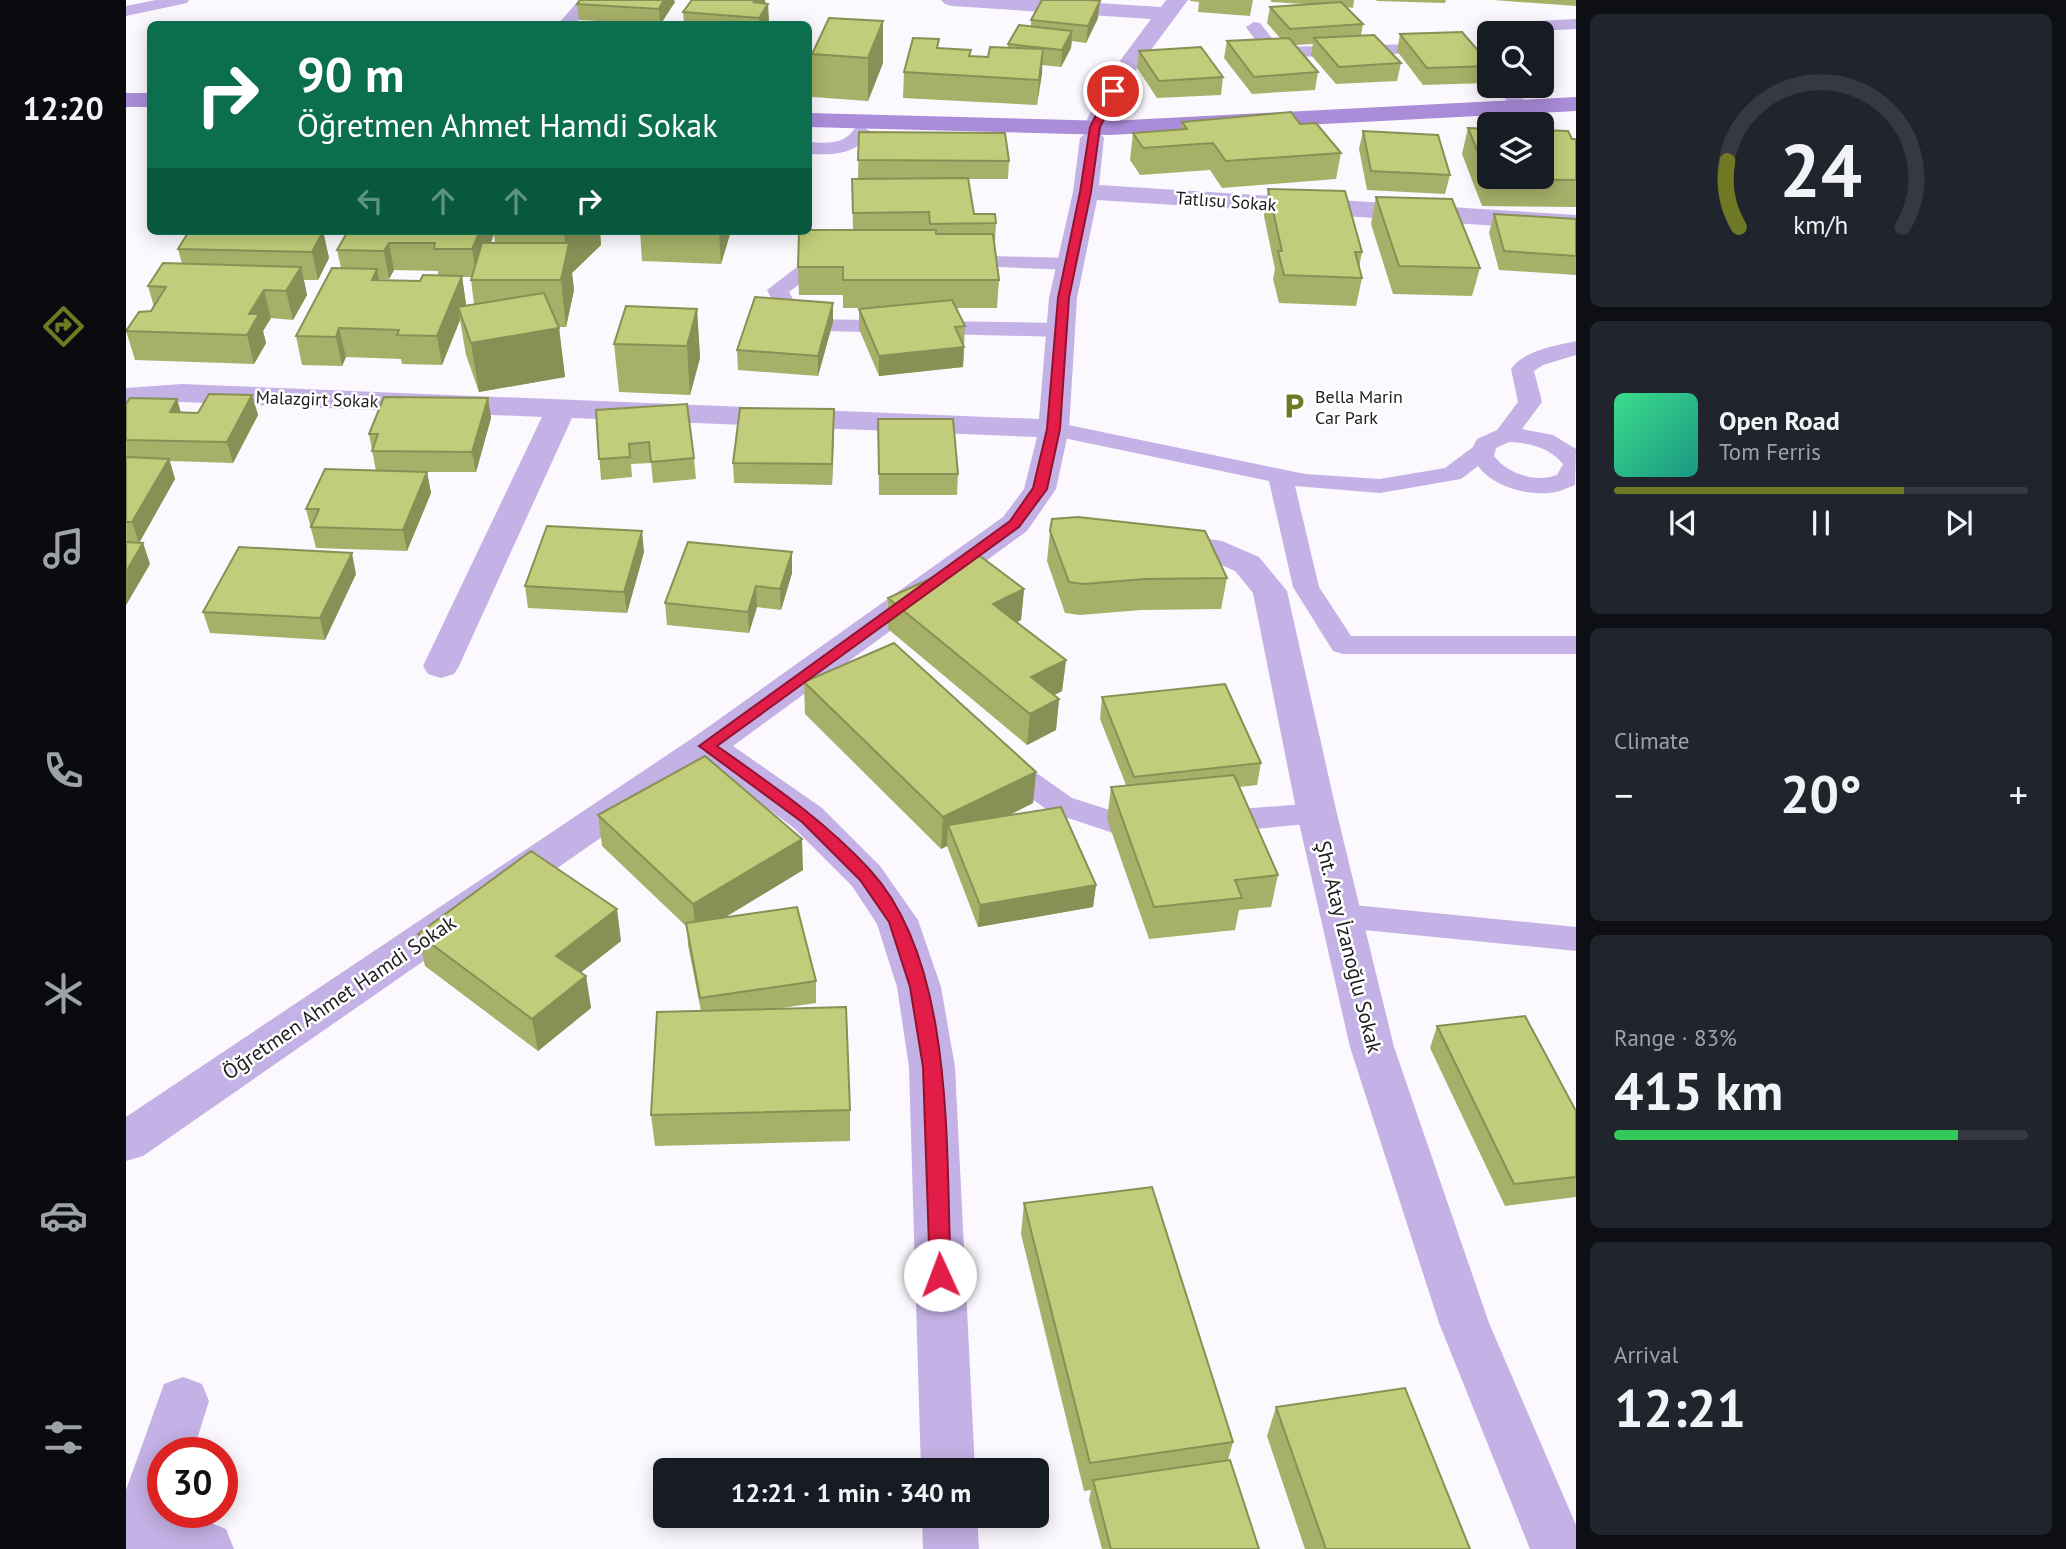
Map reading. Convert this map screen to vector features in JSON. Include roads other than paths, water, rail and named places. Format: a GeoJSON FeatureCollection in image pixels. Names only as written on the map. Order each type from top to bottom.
{"type":"FeatureCollection","features":[{"type":"Feature","properties":{"kind":"street"},"geometry":{"type":"LineString","coordinates":[[952,0],[1172,7]]}},
{"type":"Feature","properties":{"kind":"street","name":"Öğretmen Ahmet Hamdi Sokak"},"geometry":{"type":"LineString","coordinates":[[126,1142],[707,746],[855,658],[1034,527],[1054,429],[1063,298],[1086,192],[1092,135],[1122,73],[1172,7]]}},
{"type":"Feature","properties":{"kind":"street"},"geometry":{"type":"LineString","coordinates":[[126,100],[147,100]]}},
{"type":"Feature","properties":{"kind":"street"},"geometry":{"type":"LineString","coordinates":[[812,120],[1092,135],[1576,104]]}},
{"type":"Feature","properties":{"kind":"street"},"geometry":{"type":"LineString","coordinates":[[126,118],[147,118]]}},
{"type":"Feature","properties":{"kind":"street"},"geometry":{"type":"LineString","coordinates":[[812,131],[1092,135],[1576,119]]}},
{"type":"Feature","properties":{"kind":"street","name":"Tatlısu Sokak"},"geometry":{"type":"LineString","coordinates":[[1086,192],[1576,223]]}},
{"type":"Feature","properties":{"kind":"street","name":"Malazgirt Sokak"},"geometry":{"type":"LineString","coordinates":[[126,397],[182,393],[1054,429]]}},
{"type":"Feature","properties":{"kind":"street"},"geometry":{"type":"LineString","coordinates":[[441,666],[561,409]]}},
{"type":"Feature","properties":{"kind":"street","name":"Şht. Atay İzanoğlu Sokak"},"geometry":{"type":"LineString","coordinates":[[1119,537],[1210,548],[1247,564],[1270,591],[1317,814],[1372,1047],[1464,1323],[1558,1549]]}},
{"type":"Feature","properties":{"kind":"street"},"geometry":{"type":"LineString","coordinates":[[707,746],[808,818],[866,876],[897,920],[919,987],[932,1067],[948,1458]]}},
{"type":"Feature","properties":{"kind":"street"},"geometry":{"type":"LineString","coordinates":[[171,1437],[183,1401]]}},
{"type":"Feature","properties":{"kind":"street"},"geometry":{"type":"LineString","coordinates":[[147,1509],[138,1536],[206,1549]]}},
{"type":"Feature","properties":{"kind":"street"},"geometry":{"type":"LineString","coordinates":[[950,1528],[951,1549]]}},
{"type":"Feature","properties":{"kind":"lane"},"geometry":{"type":"LineString","coordinates":[[126,11],[181,0]]}},
{"type":"Feature","properties":{"kind":"lane"},"geometry":{"type":"LineString","coordinates":[[569,21],[588,1]]}},
{"type":"Feature","properties":{"kind":"lane"},"geometry":{"type":"LineString","coordinates":[[1554,25],[1576,24]]}},
{"type":"Feature","properties":{"kind":"lane"},"geometry":{"type":"LineString","coordinates":[[1254,27],[1274,53]]}},
{"type":"Feature","properties":{"kind":"lane"},"geometry":{"type":"LineString","coordinates":[[1241,54],[1455,47],[1466,48],[1477,57]]}},
{"type":"Feature","properties":{"kind":"lane"},"geometry":{"type":"LineString","coordinates":[[1514,98],[1520,106]]}},
{"type":"Feature","properties":{"kind":"lane"},"geometry":{"type":"LineString","coordinates":[[812,148],[839,149],[860,138],[862,132]]}},
{"type":"Feature","properties":{"kind":"lane"},"geometry":{"type":"LineString","coordinates":[[849,259],[821,258],[778,290],[796,325],[1061,330]]}},
{"type":"Feature","properties":{"kind":"lane"},"geometry":{"type":"LineString","coordinates":[[932,261],[1070,264]]}},
{"type":"Feature","properties":{"kind":"lane"},"geometry":{"type":"LineString","coordinates":[[1505,435],[1530,402],[1522,369],[1535,360],[1576,348]]}},
{"type":"Feature","properties":{"kind":"lane"},"geometry":{"type":"LineString","coordinates":[[1054,429],[1305,481],[1380,486],[1452,474],[1481,452]]}},
{"type":"Feature","properties":{"kind":"lane"},"geometry":{"type":"LineString","coordinates":[[1505,435],[1549,441],[1570,456],[1575,464],[1573,472],[1568,478],[1551,484],[1513,481],[1489,468],[1482,460],[1484,444],[1505,435]]}},
{"type":"Feature","properties":{"kind":"lane"},"geometry":{"type":"LineString","coordinates":[[1280,476],[1306,587],[1343,645],[1576,645]]}},
{"type":"Feature","properties":{"kind":"lane"},"geometry":{"type":"LineString","coordinates":[[974,743],[1061,805],[1134,829],[1317,814]]}},
{"type":"Feature","properties":{"kind":"lane"},"geometry":{"type":"LineString","coordinates":[[1343,916],[1576,939]]}},
{"type":"Feature","properties":{"kind":"place","name":"Bella Marin Car Park"},"geometry":{"type":"Point","coordinates":[1294,406]}}]}
